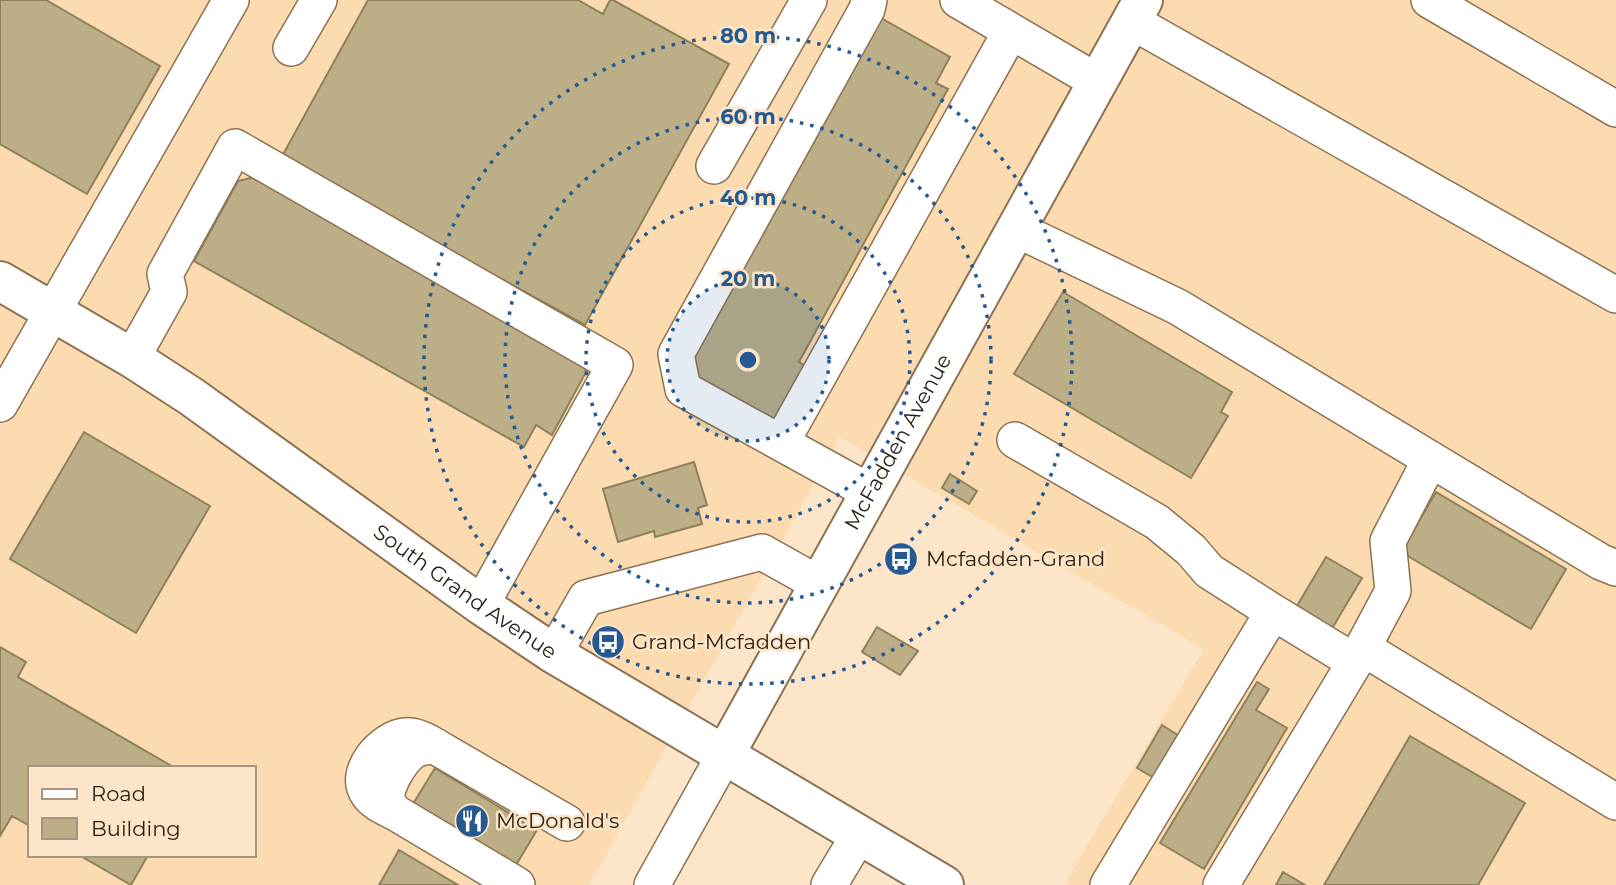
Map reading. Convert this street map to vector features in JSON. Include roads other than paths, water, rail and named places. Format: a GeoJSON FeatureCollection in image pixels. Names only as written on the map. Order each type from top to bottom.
{"type":"FeatureCollection","features":[{"type":"Feature","properties":{"kind":"main road","name":"McFadden Avenue"},"geometry":{"type":"LineString","coordinates":[[724,757],[1137,11]]}},
{"type":"Feature","properties":{"kind":"main road","name":"South Grand Avenue"},"geometry":{"type":"LineString","coordinates":[[0,281],[132,358],[202,405],[481,605],[554,654],[944,885]]}},
{"type":"Feature","properties":{"kind":"street"},"geometry":{"type":"LineString","coordinates":[[0,404],[231,0]]}},
{"type":"Feature","properties":{"kind":"street"},"geometry":{"type":"LineString","coordinates":[[291,48],[319,0]]}},
{"type":"Feature","properties":{"kind":"street"},"geometry":{"type":"LineString","coordinates":[[714,166],[809,0]]}},
{"type":"Feature","properties":{"kind":"street"},"geometry":{"type":"LineString","coordinates":[[869,0],[867,9],[676,354],[683,389],[870,492]]}},
{"type":"Feature","properties":{"kind":"street"},"geometry":{"type":"LineString","coordinates":[[958,0],[1098,82]]}},
{"type":"Feature","properties":{"kind":"street"},"geometry":{"type":"LineString","coordinates":[[1429,0],[1616,109]]}},
{"type":"Feature","properties":{"kind":"street"},"geometry":{"type":"LineString","coordinates":[[1137,11],[1616,295]]}},
{"type":"Feature","properties":{"kind":"street"},"geometry":{"type":"LineString","coordinates":[[781,443],[1010,31]]}},
{"type":"Feature","properties":{"kind":"street"},"geometry":{"type":"LineString","coordinates":[[132,358],[169,292],[165,274],[235,147],[615,366],[481,605]]}},
{"type":"Feature","properties":{"kind":"street"},"geometry":{"type":"LineString","coordinates":[[1016,229],[1178,307],[1601,562],[1616,568]]}},
{"type":"Feature","properties":{"kind":"street"},"geometry":{"type":"LineString","coordinates":[[1015,440],[1157,522],[1191,550],[1209,571],[1273,612],[1359,655],[1616,802]]}},
{"type":"Feature","properties":{"kind":"street"},"geometry":{"type":"LineString","coordinates":[[1221,885],[1359,655],[1393,591],[1388,541],[1430,460]]}},
{"type":"Feature","properties":{"kind":"street"},"geometry":{"type":"LineString","coordinates":[[554,654],[586,598],[762,552],[819,584]]}},
{"type":"Feature","properties":{"kind":"street"},"geometry":{"type":"LineString","coordinates":[[1108,885],[1273,612]]}},
{"type":"Feature","properties":{"kind":"street"},"geometry":{"type":"LineString","coordinates":[[517,885],[396,813],[387,799],[390,784],[400,767],[414,751],[424,746],[435,746],[567,823]]}},
{"type":"Feature","properties":{"kind":"street","name":"McFadden Avenue"},"geometry":{"type":"LineString","coordinates":[[652,885],[724,757]]}},
{"type":"Feature","properties":{"kind":"street"},"geometry":{"type":"LineString","coordinates":[[829,885],[859,835]]}},
{"type":"Feature","properties":{"kind":"place","name":"Mcfadden-Grand"},"geometry":{"type":"Point","coordinates":[901,559]}},
{"type":"Feature","properties":{"kind":"place","name":"Grand-Mcfadden"},"geometry":{"type":"Point","coordinates":[608,642]}},
{"type":"Feature","properties":{"kind":"place","name":"McDonald's"},"geometry":{"type":"Point","coordinates":[472,821]}}]}
